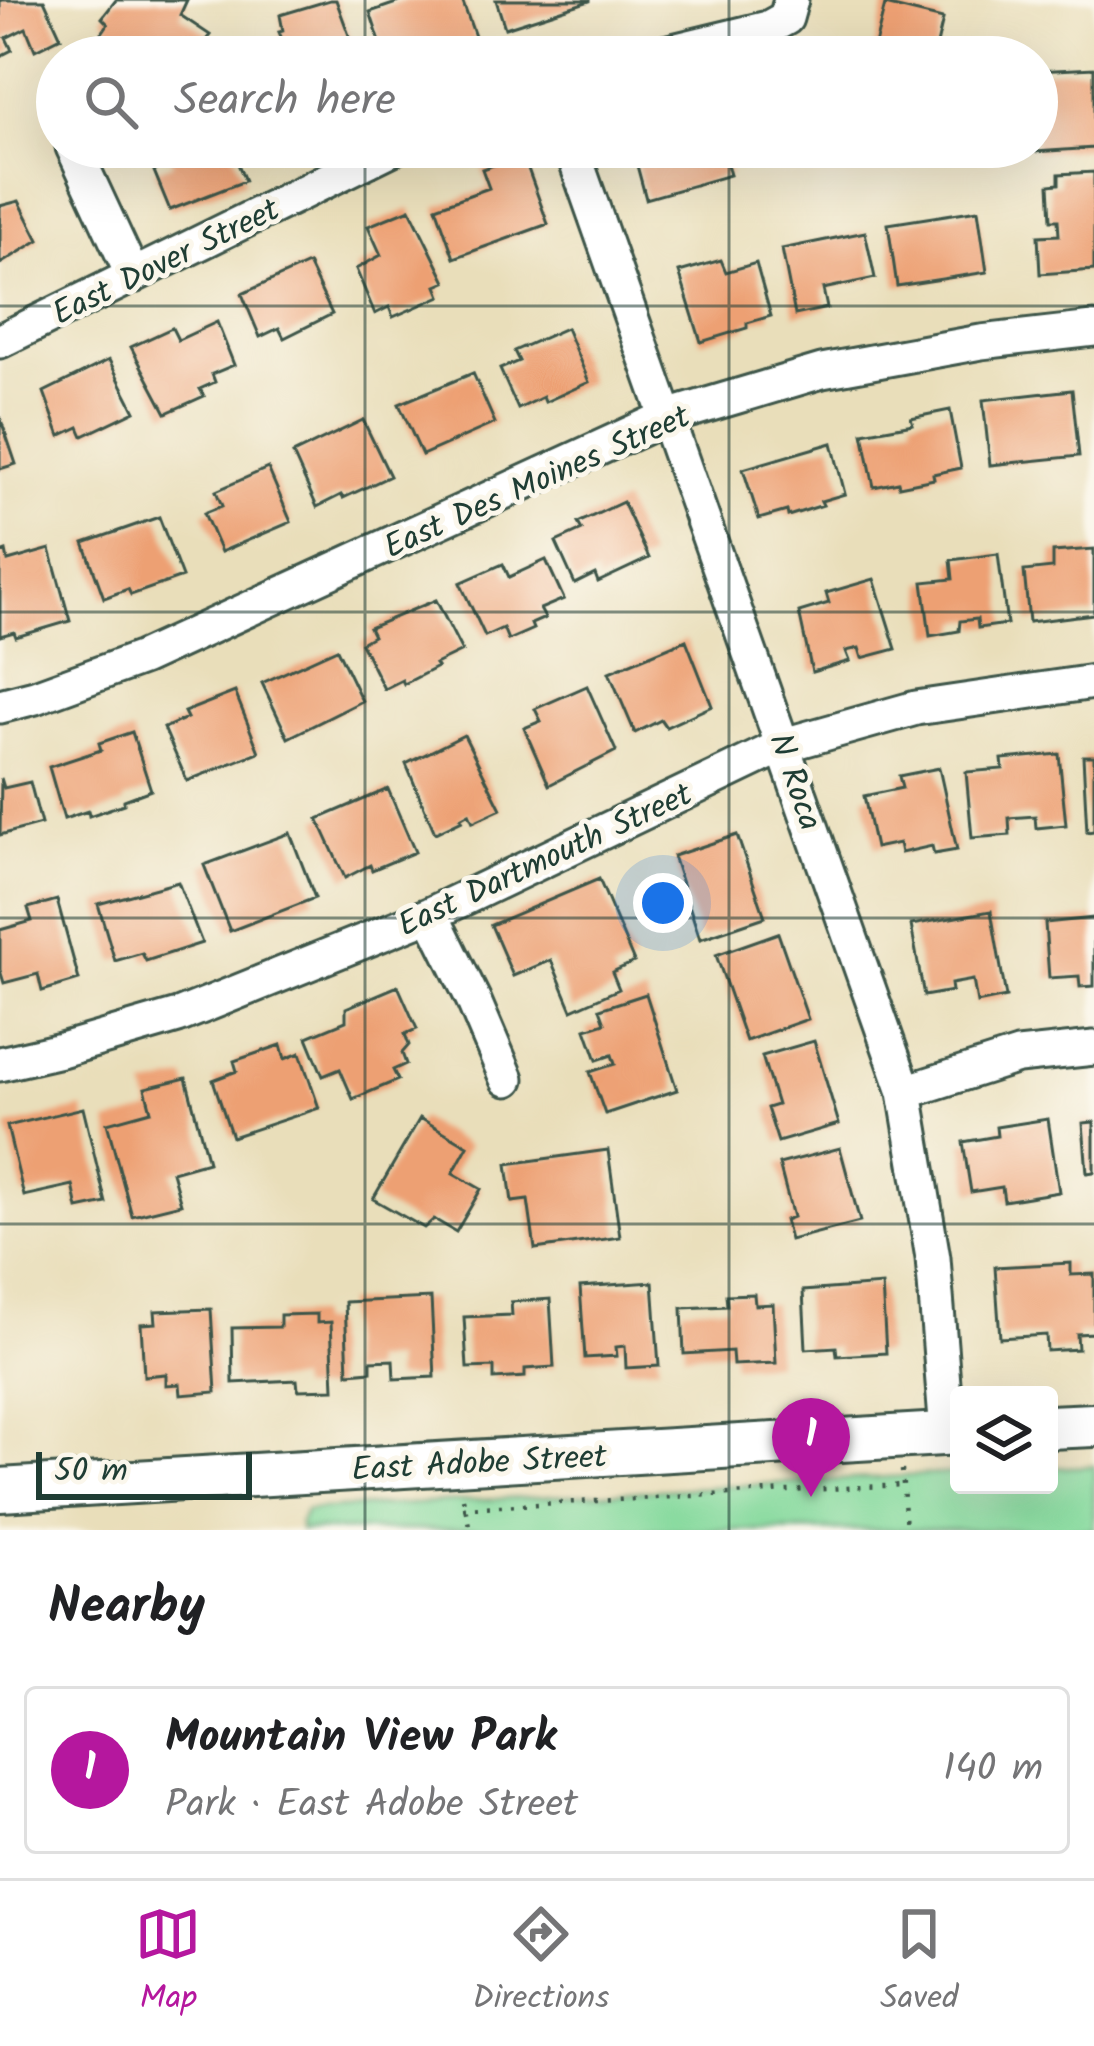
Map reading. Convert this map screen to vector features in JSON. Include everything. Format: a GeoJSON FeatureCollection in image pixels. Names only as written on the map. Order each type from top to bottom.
{"type":"FeatureCollection","features":[{"type":"Feature","properties":{"kind":"street"},"geometry":{"type":"LineString","coordinates":[[735,36],[786,18],[791,0]]}},
{"type":"Feature","properties":{"kind":"street"},"geometry":{"type":"LineString","coordinates":[[83,168],[133,276]]}},
{"type":"Feature","properties":{"kind":"street","name":"East Dover Street"},"geometry":{"type":"LineString","coordinates":[[0,340],[352,168]]}},
{"type":"Feature","properties":{"kind":"street","name":"N Roca"},"geometry":{"type":"LineString","coordinates":[[578,168],[905,1091],[933,1258],[950,1407]]}},
{"type":"Feature","properties":{"kind":"street","name":"East Des Moines Street"},"geometry":{"type":"LineString","coordinates":[[0,706],[142,658],[667,417],[822,371],[981,342],[1094,328]]}},
{"type":"Feature","properties":{"kind":"street","name":"East Dartmouth Street"},"geometry":{"type":"LineString","coordinates":[[0,1064],[178,1016],[431,914],[784,745],[916,708],[1094,682]]}},
{"type":"Feature","properties":{"kind":"street"},"geometry":{"type":"LineString","coordinates":[[431,914],[507,1079]]}},
{"type":"Feature","properties":{"kind":"street"},"geometry":{"type":"LineString","coordinates":[[905,1091],[1018,1056],[1094,1048]]}},
{"type":"Feature","properties":{"kind":"street"},"geometry":{"type":"LineString","coordinates":[[1058,1427],[1094,1425]]}},
{"type":"Feature","properties":{"kind":"street","name":"East Adobe Street"},"geometry":{"type":"LineString","coordinates":[[0,1490],[950,1433]]}},
{"type":"Feature","properties":{"kind":"path"},"geometry":{"type":"LineString","coordinates":[[899,1436],[906,1530]]}},
{"type":"Feature","properties":{"kind":"path"},"geometry":{"type":"LineString","coordinates":[[463,1508],[903,1485]]}},
{"type":"Feature","properties":{"kind":"green space"},"geometry":{"type":"Polygon","coordinates":[[[1094,1466],[1094,1530],[300,1530],[306,1510],[950,1474],[950,1494],[1058,1494],[1058,1468],[1094,1466]]]}},
{"type":"Feature","properties":{"kind":"building"},"geometry":{"type":"Polygon","coordinates":[[[0,0],[44,0],[61,36],[36,36],[35,50],[26,28],[6,38],[12,50],[0,56],[0,0]]]}},
{"type":"Feature","properties":{"kind":"building"},"geometry":{"type":"Polygon","coordinates":[[[116,0],[187,0],[180,15],[210,35],[100,36],[108,24],[102,18],[116,0]]]}},
{"type":"Feature","properties":{"kind":"building"},"geometry":{"type":"Polygon","coordinates":[[[336,0],[349,36],[281,36],[280,15],[336,0]]]}},
{"type":"Feature","properties":{"kind":"building"},"geometry":{"type":"Polygon","coordinates":[[[405,0],[462,0],[475,36],[378,36],[370,12],[405,0]]]}},
{"type":"Feature","properties":{"kind":"building"},"geometry":{"type":"Polygon","coordinates":[[[496,0],[590,0],[590,1],[505,28],[496,0]]]}},
{"type":"Feature","properties":{"kind":"building"},"geometry":{"type":"Polygon","coordinates":[[[885,5],[943,19],[939,36],[877,36],[885,5]]]}},
{"type":"Feature","properties":{"kind":"building"},"geometry":{"type":"Polygon","coordinates":[[[1094,68],[1094,148],[1058,150],[1058,70],[1094,68]]]}},
{"type":"Feature","properties":{"kind":"building"},"geometry":{"type":"Polygon","coordinates":[[[240,168],[245,181],[170,210],[154,171],[240,168]]]}},
{"type":"Feature","properties":{"kind":"building"},"geometry":{"type":"Polygon","coordinates":[[[528,168],[548,224],[454,258],[436,207],[489,188],[482,169],[528,168]]]}},
{"type":"Feature","properties":{"kind":"building"},"geometry":{"type":"Polygon","coordinates":[[[638,168],[728,168],[730,175],[646,199],[638,168]]]}},
{"type":"Feature","properties":{"kind":"building"},"geometry":{"type":"Polygon","coordinates":[[[1094,172],[1094,270],[1040,274],[1038,236],[1059,235],[1058,220],[1051,220],[1049,185],[1059,184],[1059,174],[1094,172]]]}},
{"type":"Feature","properties":{"kind":"building"},"geometry":{"type":"Polygon","coordinates":[[[19,201],[39,240],[0,264],[0,206],[19,201]]]}},
{"type":"Feature","properties":{"kind":"building"},"geometry":{"type":"Polygon","coordinates":[[[410,209],[446,282],[437,286],[441,296],[393,317],[389,307],[375,314],[356,269],[381,255],[368,226],[410,209]]]}},
{"type":"Feature","properties":{"kind":"building"},"geometry":{"type":"Polygon","coordinates":[[[978,210],[987,272],[897,286],[888,224],[978,210]]]}},
{"type":"Feature","properties":{"kind":"building"},"geometry":{"type":"Polygon","coordinates":[[[865,232],[875,278],[823,289],[827,308],[795,315],[782,249],[865,232]]]}},
{"type":"Feature","properties":{"kind":"building"},"geometry":{"type":"Polygon","coordinates":[[[721,260],[726,272],[756,263],[771,316],[701,342],[679,272],[721,260]]]}},
{"type":"Feature","properties":{"kind":"building"},"geometry":{"type":"Polygon","coordinates":[[[308,264],[332,314],[284,338],[279,328],[260,337],[242,294],[308,264]]]}},
{"type":"Feature","properties":{"kind":"building"},"geometry":{"type":"Polygon","coordinates":[[[217,322],[234,365],[212,374],[215,382],[200,389],[204,396],[166,413],[131,347],[172,328],[178,340],[217,322]]]}},
{"type":"Feature","properties":{"kind":"building"},"geometry":{"type":"Polygon","coordinates":[[[566,328],[589,382],[518,409],[500,369],[519,361],[514,351],[566,328]]]}},
{"type":"Feature","properties":{"kind":"building"},"geometry":{"type":"Polygon","coordinates":[[[109,360],[135,411],[83,436],[79,427],[60,436],[44,392],[109,360]]]}},
{"type":"Feature","properties":{"kind":"building"},"geometry":{"type":"Polygon","coordinates":[[[473,373],[495,423],[422,455],[399,404],[473,373]]]}},
{"type":"Feature","properties":{"kind":"building"},"geometry":{"type":"Polygon","coordinates":[[[1072,390],[1079,456],[990,465],[983,400],[1072,390]]]}},
{"type":"Feature","properties":{"kind":"building"},"geometry":{"type":"Polygon","coordinates":[[[950,410],[961,468],[933,474],[934,479],[874,487],[863,433],[913,424],[911,418],[950,410]]]}},
{"type":"Feature","properties":{"kind":"building"},"geometry":{"type":"Polygon","coordinates":[[[0,417],[16,464],[0,469],[0,417]]]}},
{"type":"Feature","properties":{"kind":"building"},"geometry":{"type":"Polygon","coordinates":[[[363,420],[390,476],[317,507],[293,454],[363,420]]]}},
{"type":"Feature","properties":{"kind":"building"},"geometry":{"type":"Polygon","coordinates":[[[832,443],[845,494],[788,516],[787,511],[759,519],[743,469],[832,443]]]}},
{"type":"Feature","properties":{"kind":"building"},"geometry":{"type":"Polygon","coordinates":[[[268,468],[291,522],[221,552],[204,513],[222,506],[216,491],[268,468]]]}},
{"type":"Feature","properties":{"kind":"building"},"geometry":{"type":"Polygon","coordinates":[[[623,502],[649,558],[598,582],[595,574],[575,584],[556,542],[582,530],[578,523],[623,502]]]}},
{"type":"Feature","properties":{"kind":"building"},"geometry":{"type":"Polygon","coordinates":[[[159,517],[182,577],[131,595],[128,589],[104,598],[84,543],[159,517]]]}},
{"type":"Feature","properties":{"kind":"building"},"geometry":{"type":"Polygon","coordinates":[[[50,549],[70,621],[16,637],[14,632],[0,636],[0,553],[6,551],[8,561],[50,549]]]}},
{"type":"Feature","properties":{"kind":"building"},"geometry":{"type":"Polygon","coordinates":[[[1094,549],[1094,614],[1029,622],[1024,571],[1053,568],[1053,552],[1094,549]]]}},
{"type":"Feature","properties":{"kind":"building"},"geometry":{"type":"Polygon","coordinates":[[[998,554],[1007,624],[978,628],[977,619],[960,621],[959,631],[930,636],[923,582],[953,579],[951,560],[998,554]]]}},
{"type":"Feature","properties":{"kind":"building"},"geometry":{"type":"Polygon","coordinates":[[[546,560],[564,599],[540,609],[545,618],[531,624],[533,629],[508,640],[503,628],[485,636],[460,583],[503,564],[509,577],[546,560]]]}},
{"type":"Feature","properties":{"kind":"building"},"geometry":{"type":"Polygon","coordinates":[[[874,579],[896,649],[862,658],[859,648],[846,651],[850,661],[812,672],[799,612],[829,603],[826,593],[874,579]]]}},
{"type":"Feature","properties":{"kind":"building"},"geometry":{"type":"Polygon","coordinates":[[[436,600],[462,651],[404,684],[402,680],[384,689],[361,643],[373,636],[369,628],[436,600]]]}},
{"type":"Feature","properties":{"kind":"building"},"geometry":{"type":"Polygon","coordinates":[[[686,640],[712,706],[666,727],[661,720],[635,733],[609,672],[686,640]]]}},
{"type":"Feature","properties":{"kind":"building"},"geometry":{"type":"Polygon","coordinates":[[[337,649],[362,701],[288,738],[262,683],[337,649]]]}},
{"type":"Feature","properties":{"kind":"building"},"geometry":{"type":"Polygon","coordinates":[[[587,686],[616,751],[549,785],[524,728],[541,721],[535,709],[587,686]]]}},
{"type":"Feature","properties":{"kind":"building"},"geometry":{"type":"Polygon","coordinates":[[[235,692],[259,752],[187,781],[164,728],[187,718],[184,712],[235,692]]]}},
{"type":"Feature","properties":{"kind":"building"},"geometry":{"type":"Polygon","coordinates":[[[132,732],[151,790],[89,816],[88,811],[64,819],[49,767],[101,750],[99,743],[132,732]]]}},
{"type":"Feature","properties":{"kind":"building"},"geometry":{"type":"Polygon","coordinates":[[[464,735],[501,809],[473,822],[469,813],[435,833],[406,764],[464,735]]]}},
{"type":"Feature","properties":{"kind":"building"},"geometry":{"type":"Polygon","coordinates":[[[1059,754],[1066,825],[1036,828],[1035,816],[1009,818],[1010,835],[972,838],[966,772],[1003,769],[1002,759],[1059,754]]]}},
{"type":"Feature","properties":{"kind":"building"},"geometry":{"type":"Polygon","coordinates":[[[1083,756],[1094,756],[1094,831],[1087,832],[1083,756]]]}},
{"type":"Feature","properties":{"kind":"building"},"geometry":{"type":"Polygon","coordinates":[[[939,768],[957,850],[934,854],[932,846],[901,853],[899,843],[875,848],[864,796],[902,788],[899,776],[939,768]]]}},
{"type":"Feature","properties":{"kind":"building"},"geometry":{"type":"Polygon","coordinates":[[[1,778],[4,788],[30,782],[41,824],[0,835],[1,778]]]}},
{"type":"Feature","properties":{"kind":"building"},"geometry":{"type":"Polygon","coordinates":[[[388,789],[415,852],[345,878],[318,819],[388,789]]]}},
{"type":"Feature","properties":{"kind":"building"},"geometry":{"type":"Polygon","coordinates":[[[290,833],[315,898],[230,931],[204,865],[290,833]]]}},
{"type":"Feature","properties":{"kind":"building"},"geometry":{"type":"Polygon","coordinates":[[[737,835],[765,917],[700,939],[673,856],[737,835]]]}},
{"type":"Feature","properties":{"kind":"building"},"geometry":{"type":"Polygon","coordinates":[[[599,879],[634,962],[612,972],[619,989],[572,1010],[551,960],[513,976],[491,925],[599,879]]]}},
{"type":"Feature","properties":{"kind":"building"},"geometry":{"type":"Polygon","coordinates":[[[178,882],[202,943],[146,961],[142,953],[115,961],[98,904],[178,882]]]}},
{"type":"Feature","properties":{"kind":"building"},"geometry":{"type":"Polygon","coordinates":[[[57,900],[79,980],[42,991],[38,974],[4,983],[0,930],[32,921],[28,908],[57,900]]]}},
{"type":"Feature","properties":{"kind":"building"},"geometry":{"type":"Polygon","coordinates":[[[991,911],[1006,997],[977,1003],[973,980],[951,984],[952,991],[924,996],[911,925],[991,911]]]}},
{"type":"Feature","properties":{"kind":"building"},"geometry":{"type":"Polygon","coordinates":[[[1094,918],[1094,986],[1080,987],[1079,976],[1049,978],[1045,923],[1094,918]]]}},
{"type":"Feature","properties":{"kind":"building"},"geometry":{"type":"Polygon","coordinates":[[[778,933],[808,1019],[746,1041],[716,955],[778,933]]]}},
{"type":"Feature","properties":{"kind":"building"},"geometry":{"type":"Polygon","coordinates":[[[398,986],[417,1029],[405,1034],[409,1045],[402,1053],[406,1064],[393,1070],[398,1080],[353,1099],[340,1069],[323,1076],[307,1037],[346,1021],[346,1008],[398,986]]]}},
{"type":"Feature","properties":{"kind":"building"},"geometry":{"type":"Polygon","coordinates":[[[646,994],[677,1090],[605,1114],[590,1072],[615,1064],[612,1055],[597,1060],[586,1029],[605,1023],[600,1009],[646,994]]]}},
{"type":"Feature","properties":{"kind":"building"},"geometry":{"type":"Polygon","coordinates":[[[814,1041],[839,1124],[778,1142],[767,1108],[777,1105],[762,1056],[814,1041]]]}},
{"type":"Feature","properties":{"kind":"building"},"geometry":{"type":"Polygon","coordinates":[[[281,1045],[285,1059],[300,1053],[319,1108],[232,1137],[213,1080],[237,1071],[234,1061],[281,1045]]]}},
{"type":"Feature","properties":{"kind":"building"},"geometry":{"type":"Polygon","coordinates":[[[186,1078],[208,1162],[172,1172],[181,1204],[132,1216],[107,1123],[151,1111],[145,1088],[186,1078]]]}},
{"type":"Feature","properties":{"kind":"building"},"geometry":{"type":"Polygon","coordinates":[[[83,1108],[106,1203],[78,1209],[73,1185],[24,1196],[7,1126],[83,1108]]]}},
{"type":"Feature","properties":{"kind":"building"},"geometry":{"type":"Polygon","coordinates":[[[420,1118],[468,1146],[453,1173],[481,1189],[456,1232],[434,1219],[424,1228],[373,1199],[420,1118]]]}},
{"type":"Feature","properties":{"kind":"building"},"geometry":{"type":"Polygon","coordinates":[[[1048,1119],[1059,1192],[1004,1201],[1002,1187],[971,1192],[963,1142],[997,1136],[996,1127],[1048,1119]]]}},
{"type":"Feature","properties":{"kind":"building"},"geometry":{"type":"Polygon","coordinates":[[[1094,1122],[1094,1172],[1087,1173],[1083,1123],[1094,1122]]]}},
{"type":"Feature","properties":{"kind":"building"},"geometry":{"type":"Polygon","coordinates":[[[840,1148],[860,1222],[790,1240],[785,1220],[793,1217],[779,1164],[840,1148]]]}},
{"type":"Feature","properties":{"kind":"building"},"geometry":{"type":"Polygon","coordinates":[[[608,1150],[620,1237],[535,1249],[528,1200],[512,1202],[507,1164],[608,1150]]]}},
{"type":"Feature","properties":{"kind":"building"},"geometry":{"type":"Polygon","coordinates":[[[1071,1263],[1071,1275],[1094,1274],[1094,1333],[1077,1334],[1078,1349],[1047,1351],[1046,1335],[1000,1338],[995,1267],[1071,1263]]]}},
{"type":"Feature","properties":{"kind":"building"},"geometry":{"type":"Polygon","coordinates":[[[653,1282],[659,1366],[626,1368],[625,1346],[616,1347],[617,1356],[585,1358],[580,1287],[653,1282]]]}},
{"type":"Feature","properties":{"kind":"building"},"geometry":{"type":"Polygon","coordinates":[[[882,1285],[886,1353],[837,1356],[836,1347],[806,1349],[803,1291],[882,1285]]]}},
{"type":"Feature","properties":{"kind":"building"},"geometry":{"type":"Polygon","coordinates":[[[754,1294],[755,1305],[773,1304],[776,1363],[733,1365],[732,1351],[684,1354],[682,1308],[727,1306],[726,1295],[754,1294]]]}},
{"type":"Feature","properties":{"kind":"building"},"geometry":{"type":"Polygon","coordinates":[[[431,1298],[435,1377],[394,1379],[393,1360],[371,1361],[371,1371],[348,1373],[345,1302],[431,1298]]]}},
{"type":"Feature","properties":{"kind":"building"},"geometry":{"type":"Polygon","coordinates":[[[550,1299],[554,1367],[525,1369],[525,1377],[494,1379],[494,1367],[467,1368],[464,1317],[512,1315],[511,1302],[550,1299]]]}},
{"type":"Feature","properties":{"kind":"building"},"geometry":{"type":"Polygon","coordinates":[[[211,1309],[216,1392],[181,1395],[180,1384],[166,1385],[166,1374],[144,1376],[141,1324],[156,1323],[155,1311],[211,1309]]]}},
{"type":"Feature","properties":{"kind":"building"},"geometry":{"type":"Polygon","coordinates":[[[317,1314],[317,1323],[331,1322],[334,1389],[298,1390],[297,1380],[233,1383],[232,1328],[280,1327],[280,1315],[317,1314]]]}},
{"type":"Feature","properties":{"kind":"place","name":"Mountain View Park"},"geometry":{"type":"Point","coordinates":[811,1497]}}]}
